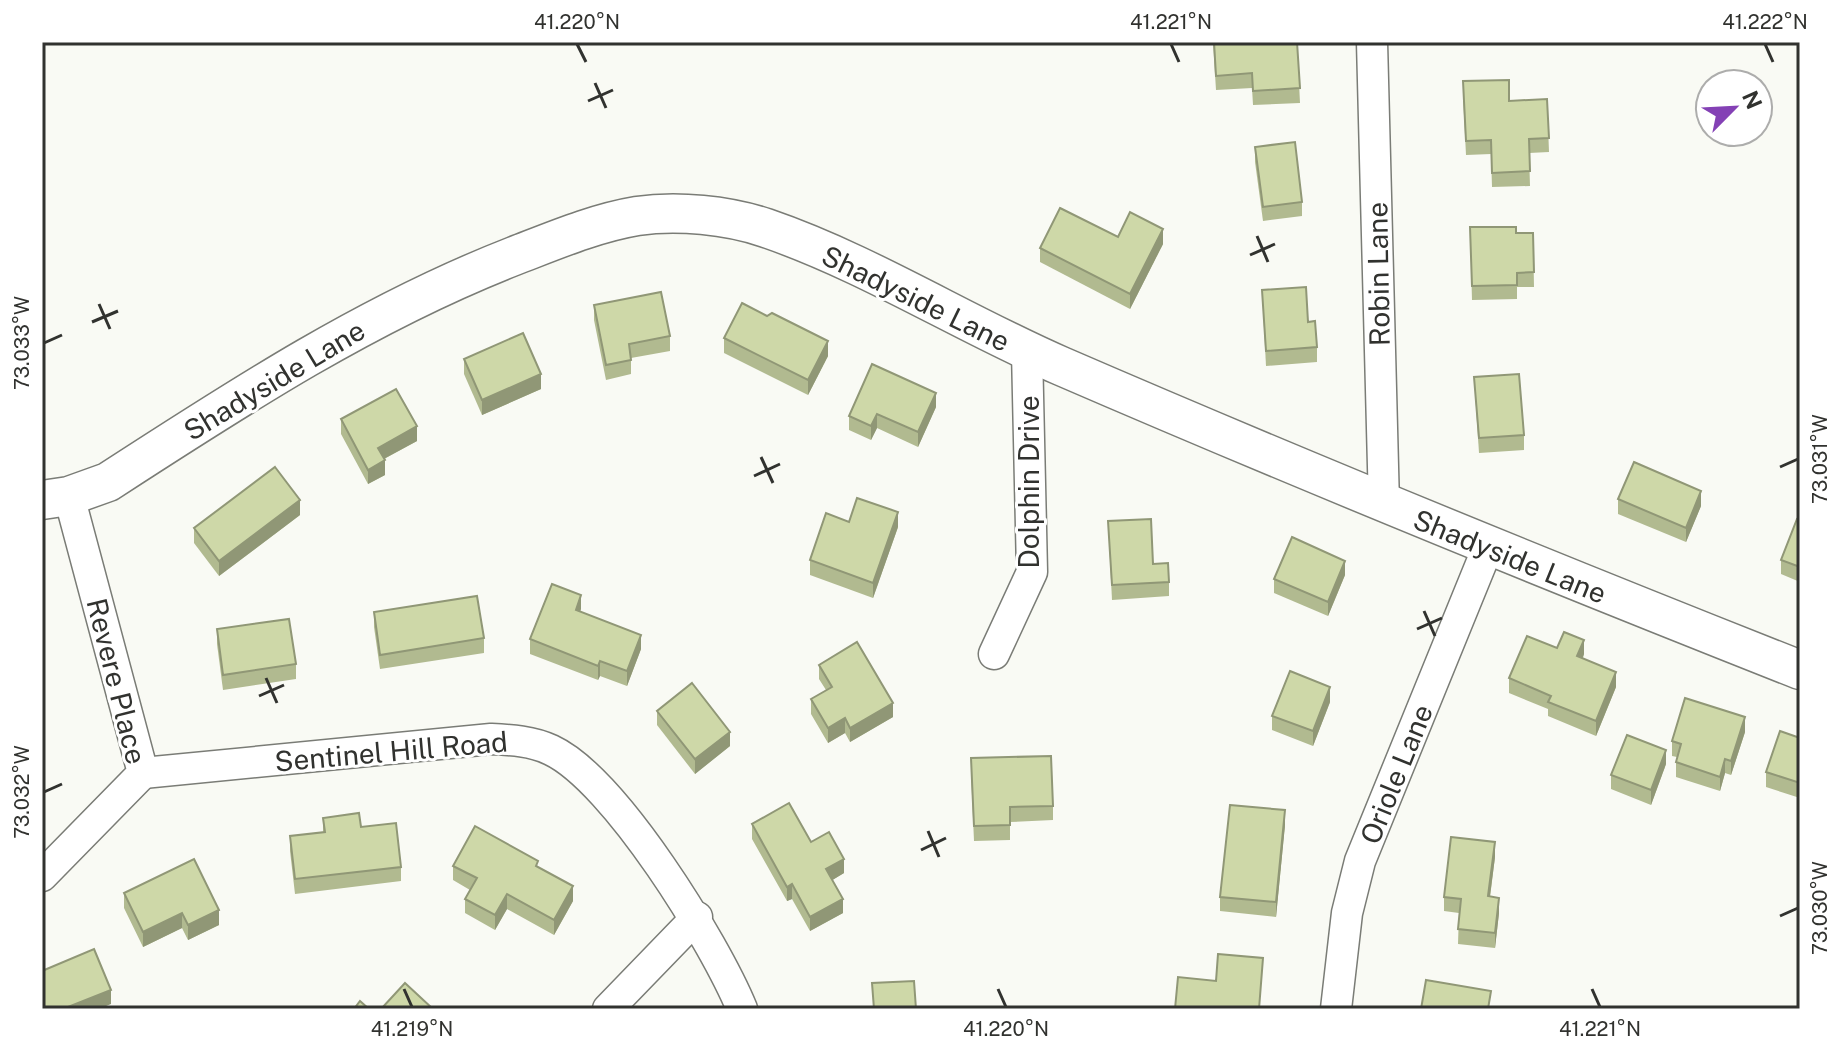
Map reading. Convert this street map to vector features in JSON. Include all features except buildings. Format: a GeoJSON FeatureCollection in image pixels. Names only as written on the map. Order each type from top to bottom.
{"type":"FeatureCollection","features":[{"type":"Feature","properties":{"kind":"street","name":"Robin Lane"},"geometry":{"type":"LineString","coordinates":[[1372,42],[1384,505]]}},
{"type":"Feature","properties":{"kind":"street","name":"Shadyside Lane"},"geometry":{"type":"LineString","coordinates":[[56,498],[108,482],[336,339],[411,300],[560,238],[638,216],[709,215],[764,227],[861,269],[1027,351],[1384,505],[1800,670]]}},
{"type":"Feature","properties":{"kind":"street","name":"Dolphin Drive"},"geometry":{"type":"LineString","coordinates":[[994,654],[1032,572],[1027,351]]}},
{"type":"Feature","properties":{"kind":"street","name":"Revere Place"},"geometry":{"type":"LineString","coordinates":[[42,876],[143,773],[56,498]]}},
{"type":"Feature","properties":{"kind":"street","name":"Oriole Lane"},"geometry":{"type":"LineString","coordinates":[[1336,1009],[1347,913],[1360,861],[1488,547]]}},
{"type":"Feature","properties":{"kind":"street","name":"Sentinel Hill Road"},"geometry":{"type":"LineString","coordinates":[[143,773],[491,739],[519,740],[550,749],[575,764],[599,787],[697,917],[742,1009]]}},
{"type":"Feature","properties":{"kind":"street"},"geometry":{"type":"LineString","coordinates":[[608,1009],[697,917]]}}]}
